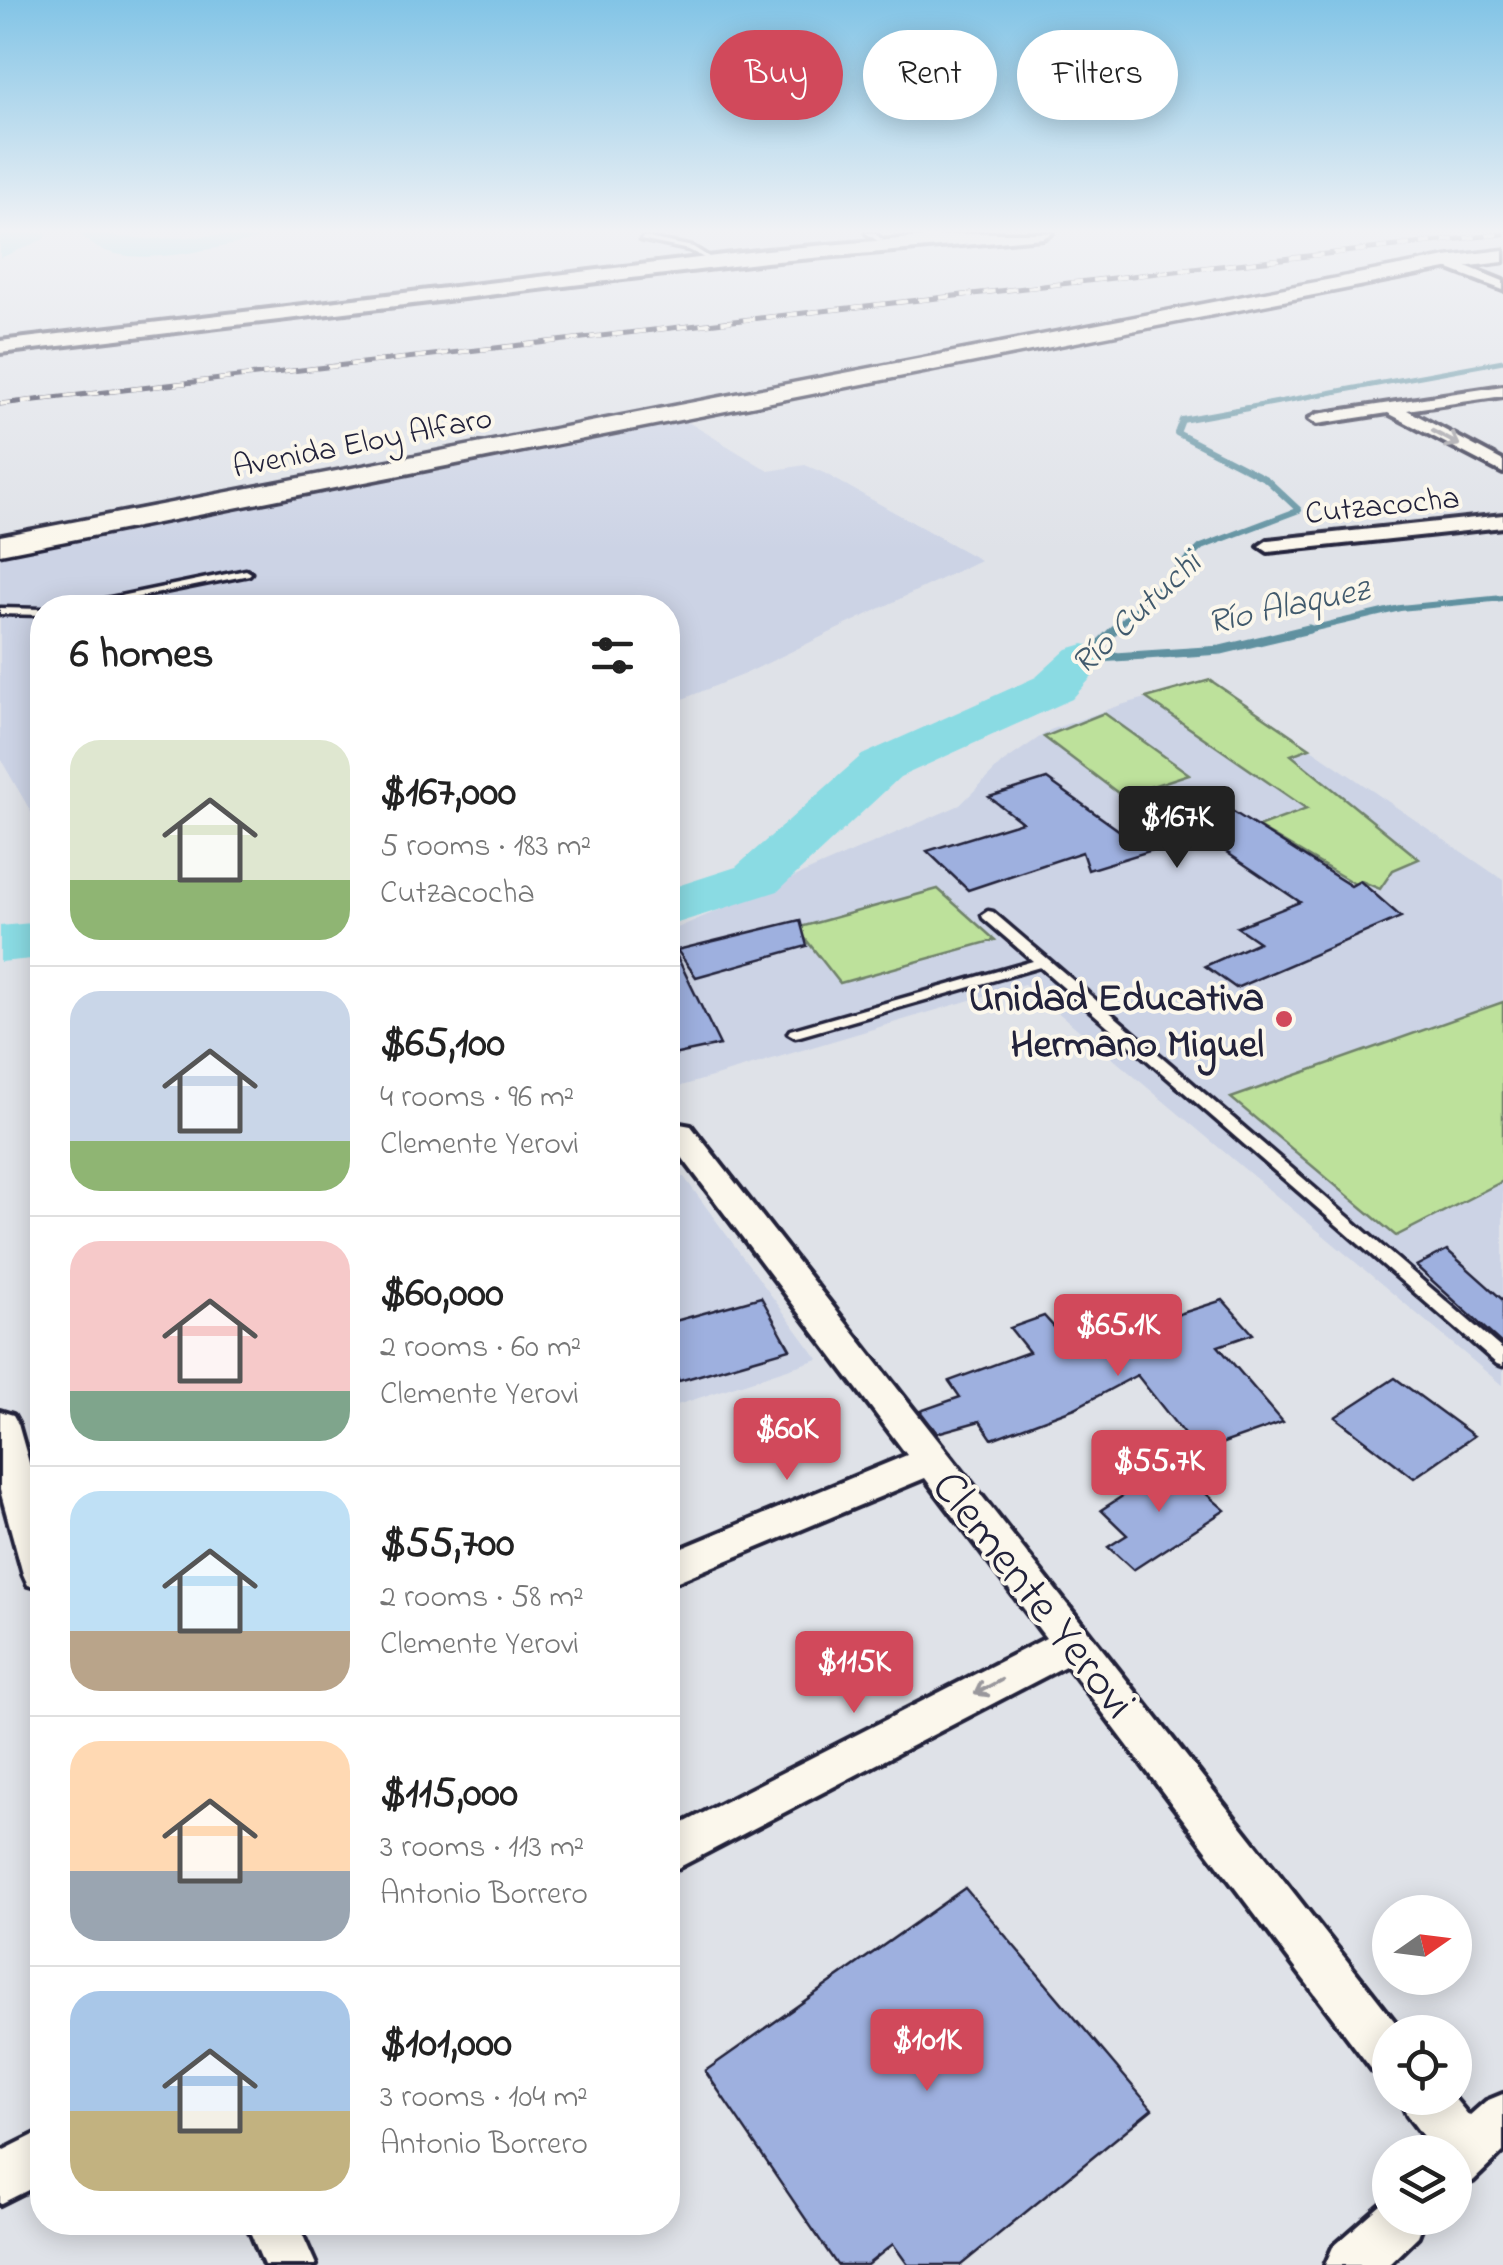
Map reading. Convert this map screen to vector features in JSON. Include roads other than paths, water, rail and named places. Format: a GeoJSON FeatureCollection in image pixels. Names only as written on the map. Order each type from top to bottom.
{"type":"FeatureCollection","features":[{"type":"Feature","properties":{"kind":"main road"},"geometry":{"type":"LineString","coordinates":[[0,347],[70,339]]}},
{"type":"Feature","properties":{"kind":"main road","name":"Avenida Eloy Alfaro"},"geometry":{"type":"LineString","coordinates":[[0,532],[1002,339]]}},
{"type":"Feature","properties":{"kind":"main road","name":"Avenida Eloy Alfaro"},"geometry":{"type":"LineString","coordinates":[[0,544],[1056,339]]}},
{"type":"Feature","properties":{"kind":"street"},"geometry":{"type":"LineString","coordinates":[[1317,419],[1503,391]]}},
{"type":"Feature","properties":{"kind":"street"},"geometry":{"type":"LineString","coordinates":[[1390,408],[1503,468]]}},
{"type":"Feature","properties":{"kind":"street","name":"Cutzacocha"},"geometry":{"type":"LineString","coordinates":[[1268,546],[1503,521]]}},
{"type":"Feature","properties":{"kind":"street","name":"Clemente Yerovi"},"geometry":{"type":"LineString","coordinates":[[680,1132],[1372,2031]]}},
{"type":"Feature","properties":{"kind":"street"},"geometry":{"type":"LineString","coordinates":[[0,1424],[6,1474],[30,1541]]}},
{"type":"Feature","properties":{"kind":"street"},"geometry":{"type":"LineString","coordinates":[[680,1565],[933,1459]]}},
{"type":"Feature","properties":{"kind":"street"},"geometry":{"type":"LineString","coordinates":[[680,1847],[1074,1642]]}},
{"type":"Feature","properties":{"kind":"street"},"geometry":{"type":"LineString","coordinates":[[1472,2148],[1503,2118]]}},
{"type":"Feature","properties":{"kind":"street"},"geometry":{"type":"LineString","coordinates":[[0,2179],[30,2163]]}},
{"type":"Feature","properties":{"kind":"street"},"geometry":{"type":"LineString","coordinates":[[276,2235],[290,2265]]}},
{"type":"Feature","properties":{"kind":"street"},"geometry":{"type":"LineString","coordinates":[[1351,2265],[1382,2235]]}},
{"type":"Feature","properties":{"kind":"lane"},"geometry":{"type":"LineString","coordinates":[[133,595],[246,573]]}},
{"type":"Feature","properties":{"kind":"lane"},"geometry":{"type":"LineString","coordinates":[[0,611],[30,612]]}},
{"type":"Feature","properties":{"kind":"lane"},"geometry":{"type":"LineString","coordinates":[[988,915],[1503,1360]]}},
{"type":"Feature","properties":{"kind":"lane"},"geometry":{"type":"LineString","coordinates":[[795,1033],[1042,962]]}},
{"type":"Feature","properties":{"kind":"waterway","name":"Río Cutuchi"},"geometry":{"type":"LineString","coordinates":[[1235,410],[1503,361]]}},
{"type":"Feature","properties":{"kind":"waterway","name":"Río Cutuchi"},"geometry":{"type":"LineString","coordinates":[[1112,632],[1201,547],[1299,510],[1266,479],[1177,433],[1182,420],[1248,408]]}},
{"type":"Feature","properties":{"kind":"waterway","name":"Río Alaquez"},"geometry":{"type":"LineString","coordinates":[[1298,632],[1400,608],[1503,598]]}},
{"type":"Feature","properties":{"kind":"waterway","name":"Río Alaquez"},"geometry":{"type":"LineString","coordinates":[[1115,629],[1084,659],[1221,650],[1309,629]]}},
{"type":"Feature","properties":{"kind":"waterway","name":"Río Cutuchi"},"geometry":{"type":"LineString","coordinates":[[680,904],[757,879],[881,766],[1054,688],[1084,659]]}},
{"type":"Feature","properties":{"kind":"waterway","name":"Río Cutuchi"},"geometry":{"type":"LineString","coordinates":[[0,944],[30,941]]}},
{"type":"Feature","properties":{"kind":"railway"},"geometry":{"type":"LineString","coordinates":[[0,404],[577,339]]}},
{"type":"Feature","properties":{"kind":"place","name":"Unidad Educativa Hermano Miguel"},"geometry":{"type":"Point","coordinates":[1284,1019]}}]}
